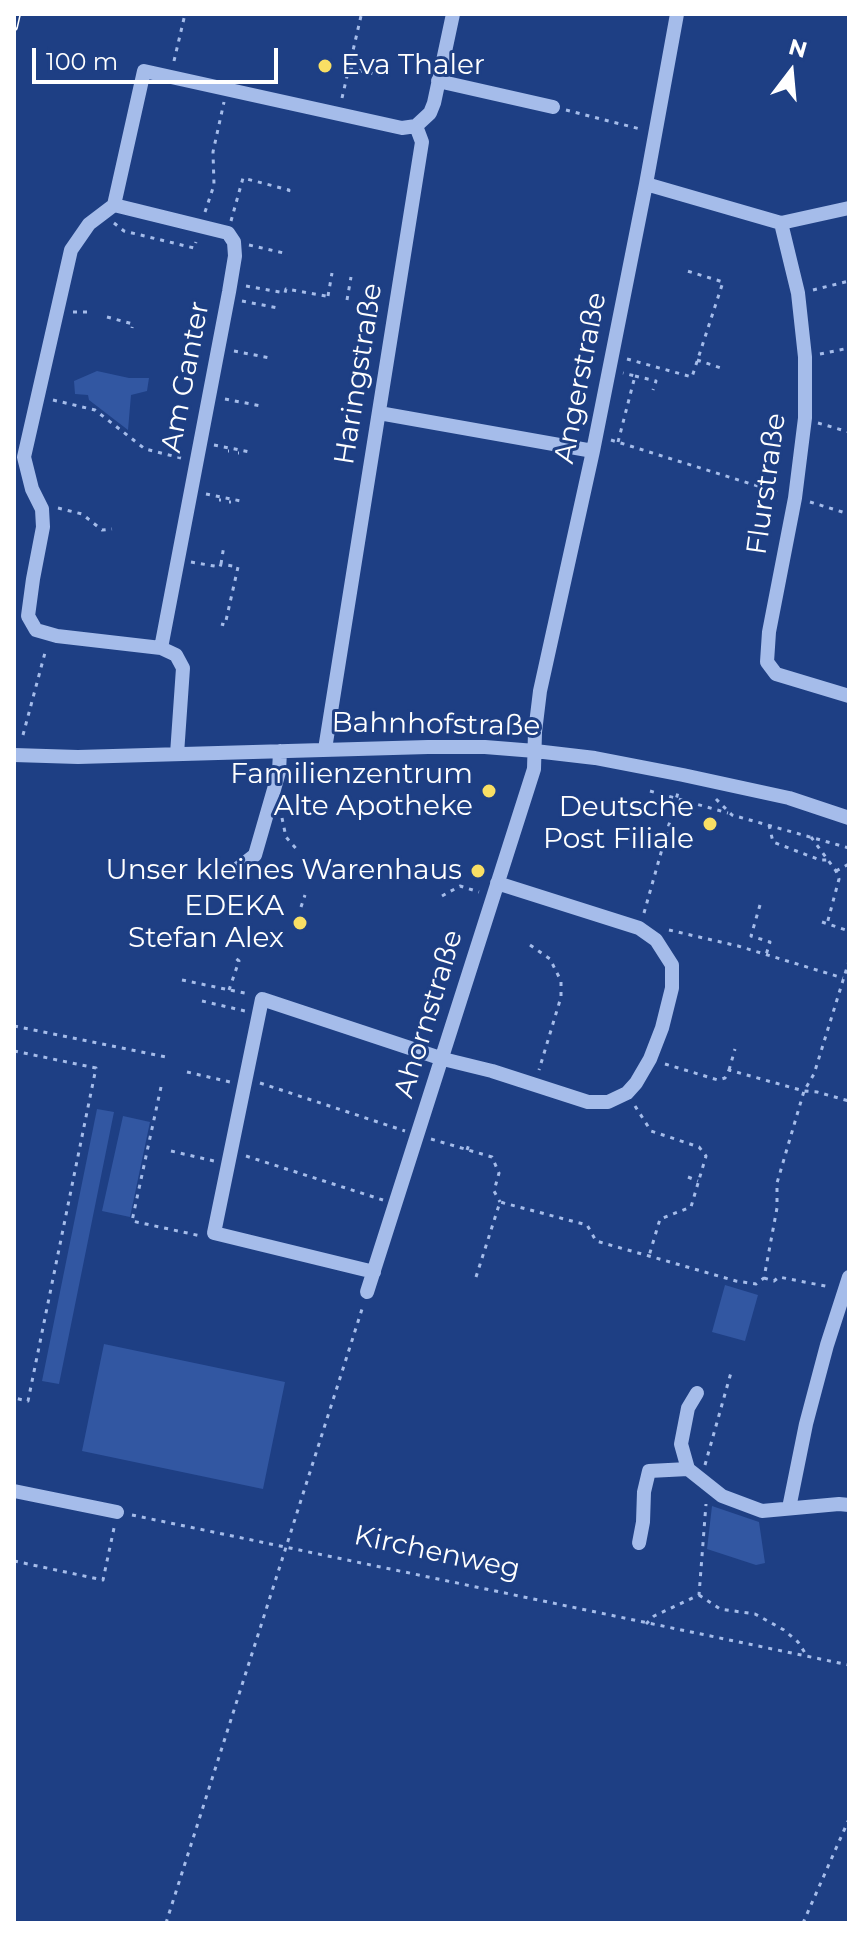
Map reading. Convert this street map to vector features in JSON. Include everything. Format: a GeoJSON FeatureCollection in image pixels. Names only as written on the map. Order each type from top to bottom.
{"type":"FeatureCollection","features":[{"type":"Feature","properties":{"kind":"street"},"geometry":{"type":"LineString","coordinates":[[177,754],[183,668],[176,655],[161,648],[50,634],[36,630],[28,616],[43,527],[42,509],[32,489],[24,457],[71,250],[89,224],[114,205],[144,71],[402,128],[416,126],[430,113],[434,103],[453,14]]}},
{"type":"Feature","properties":{"kind":"street","name":"Angerstraße"},"geometry":{"type":"LineString","coordinates":[[535,751],[540,691],[611,362],[677,14]]}},
{"type":"Feature","properties":{"kind":"street"},"geometry":{"type":"LineString","coordinates":[[438,81],[553,107]]}},
{"type":"Feature","properties":{"kind":"street","name":"Haringstraße"},"geometry":{"type":"LineString","coordinates":[[325,749],[422,142],[416,126]]}},
{"type":"Feature","properties":{"kind":"street"},"geometry":{"type":"LineString","coordinates":[[646,184],[781,223],[849,208]]}},
{"type":"Feature","properties":{"kind":"street"},"geometry":{"type":"LineString","coordinates":[[114,205],[231,238]]}},
{"type":"Feature","properties":{"kind":"street","name":"Flurstraße"},"geometry":{"type":"LineString","coordinates":[[781,223],[798,293],[805,357],[805,418],[795,498],[769,632],[767,662],[776,674],[849,696]]}},
{"type":"Feature","properties":{"kind":"street","name":"Am Ganter"},"geometry":{"type":"LineString","coordinates":[[161,648],[231,283],[235,256],[231,238]]}},
{"type":"Feature","properties":{"kind":"street"},"geometry":{"type":"LineString","coordinates":[[379,413],[594,444]]}},
{"type":"Feature","properties":{"kind":"street","name":"Bahnhofstraße"},"geometry":{"type":"LineString","coordinates":[[14,755],[78,757],[443,747],[535,751],[595,758],[683,775],[789,798],[849,818]]}},
{"type":"Feature","properties":{"kind":"street"},"geometry":{"type":"LineString","coordinates":[[237,869],[255,855],[279,772],[280,751]]}},
{"type":"Feature","properties":{"kind":"street","name":"Ahornstraße"},"geometry":{"type":"LineString","coordinates":[[367,1292],[534,769],[535,751]]}},
{"type":"Feature","properties":{"kind":"street"},"geometry":{"type":"LineString","coordinates":[[374,1272],[214,1233],[262,999],[443,1059],[588,1102],[608,1102],[627,1093],[650,1059],[662,1028],[672,988],[672,965],[656,940],[639,928],[495,890]]}},
{"type":"Feature","properties":{"kind":"street"},"geometry":{"type":"LineString","coordinates":[[789,1508],[806,1424],[849,1277]]}},
{"type":"Feature","properties":{"kind":"street"},"geometry":{"type":"LineString","coordinates":[[697,1393],[688,1408],[681,1444],[688,1469],[706,1485],[735,1502],[762,1511],[849,1505]]}},
{"type":"Feature","properties":{"kind":"street"},"geometry":{"type":"LineString","coordinates":[[639,1543],[649,1471],[688,1469]]}},
{"type":"Feature","properties":{"kind":"street"},"geometry":{"type":"LineString","coordinates":[[14,1491],[117,1512]]}},
{"type":"Feature","properties":{"kind":"path"},"geometry":{"type":"LineString","coordinates":[[171,77],[185,14]]}},
{"type":"Feature","properties":{"kind":"path"},"geometry":{"type":"LineString","coordinates":[[338,114],[361,16]]}},
{"type":"Feature","properties":{"kind":"path"},"geometry":{"type":"LineString","coordinates":[[349,68],[379,75]]}},
{"type":"Feature","properties":{"kind":"path"},"geometry":{"type":"LineString","coordinates":[[202,218],[214,185],[213,152],[223,106]]}},
{"type":"Feature","properties":{"kind":"path"},"geometry":{"type":"LineString","coordinates":[[553,107],[655,133]]}},
{"type":"Feature","properties":{"kind":"path"},"geometry":{"type":"LineString","coordinates":[[288,194],[289,190],[243,178],[231,238],[287,254],[288,245]]}},
{"type":"Feature","properties":{"kind":"path"},"geometry":{"type":"LineString","coordinates":[[114,205],[110,220],[124,231],[194,248]]}},
{"type":"Feature","properties":{"kind":"path"},"geometry":{"type":"LineString","coordinates":[[611,362],[692,377],[723,282],[684,270]]}},
{"type":"Feature","properties":{"kind":"path"},"geometry":{"type":"LineString","coordinates":[[231,283],[285,293],[286,289],[330,296],[332,273]]}},
{"type":"Feature","properties":{"kind":"path"},"geometry":{"type":"LineString","coordinates":[[347,300],[351,277]]}},
{"type":"Feature","properties":{"kind":"path"},"geometry":{"type":"LineString","coordinates":[[798,293],[849,281]]}},
{"type":"Feature","properties":{"kind":"path"},"geometry":{"type":"LineString","coordinates":[[228,299],[270,308],[277,308],[278,299]]}},
{"type":"Feature","properties":{"kind":"path"},"geometry":{"type":"LineString","coordinates":[[78,313],[91,312]]}},
{"type":"Feature","properties":{"kind":"path"},"geometry":{"type":"LineString","coordinates":[[107,317],[133,324],[132,328]]}},
{"type":"Feature","properties":{"kind":"path"},"geometry":{"type":"LineString","coordinates":[[218,348],[269,358],[270,348]]}},
{"type":"Feature","properties":{"kind":"path"},"geometry":{"type":"LineString","coordinates":[[805,357],[849,348]]}},
{"type":"Feature","properties":{"kind":"path"},"geometry":{"type":"LineString","coordinates":[[697,360],[721,368]]}},
{"type":"Feature","properties":{"kind":"path"},"geometry":{"type":"LineString","coordinates":[[611,362],[635,376],[656,381],[653,390]]}},
{"type":"Feature","properties":{"kind":"path"},"geometry":{"type":"LineString","coordinates":[[618,442],[635,376]]}},
{"type":"Feature","properties":{"kind":"path"},"geometry":{"type":"LineString","coordinates":[[209,396],[253,406],[260,406],[261,397]]}},
{"type":"Feature","properties":{"kind":"path"},"geometry":{"type":"LineString","coordinates":[[38,397],[95,410],[145,449],[196,462]]}},
{"type":"Feature","properties":{"kind":"path"},"geometry":{"type":"LineString","coordinates":[[805,418],[849,432]]}},
{"type":"Feature","properties":{"kind":"path"},"geometry":{"type":"LineString","coordinates":[[200,442],[250,452]]}},
{"type":"Feature","properties":{"kind":"path"},"geometry":{"type":"LineString","coordinates":[[594,444],[618,442],[849,514]]}},
{"type":"Feature","properties":{"kind":"path"},"geometry":{"type":"LineString","coordinates":[[191,491],[241,501]]}},
{"type":"Feature","properties":{"kind":"path"},"geometry":{"type":"LineString","coordinates":[[42,509],[56,508],[82,514],[102,530],[112,529]]}},
{"type":"Feature","properties":{"kind":"path"},"geometry":{"type":"LineString","coordinates":[[221,564],[224,545]]}},
{"type":"Feature","properties":{"kind":"path"},"geometry":{"type":"LineString","coordinates":[[178,559],[238,567],[234,590],[230,590],[225,612],[225,625],[221,624]]}},
{"type":"Feature","properties":{"kind":"path"},"geometry":{"type":"LineString","coordinates":[[229,577],[236,579]]}},
{"type":"Feature","properties":{"kind":"path"},"geometry":{"type":"LineString","coordinates":[[23,735],[50,634]]}},
{"type":"Feature","properties":{"kind":"path"},"geometry":{"type":"LineString","coordinates":[[639,928],[683,775]]}},
{"type":"Feature","properties":{"kind":"path"},"geometry":{"type":"LineString","coordinates":[[650,791],[849,848]]}},
{"type":"Feature","properties":{"kind":"path"},"geometry":{"type":"LineString","coordinates":[[282,818],[286,837],[299,852]]}},
{"type":"Feature","properties":{"kind":"path"},"geometry":{"type":"LineString","coordinates":[[769,825],[775,845],[828,860]]}},
{"type":"Feature","properties":{"kind":"path"},"geometry":{"type":"LineString","coordinates":[[811,837],[839,879],[824,923],[849,931]]}},
{"type":"Feature","properties":{"kind":"path"},"geometry":{"type":"LineString","coordinates":[[836,871],[849,864]]}},
{"type":"Feature","properties":{"kind":"path"},"geometry":{"type":"LineString","coordinates":[[442,896],[460,886],[495,890]]}},
{"type":"Feature","properties":{"kind":"path"},"geometry":{"type":"LineString","coordinates":[[301,907],[305,895]]}},
{"type":"Feature","properties":{"kind":"path"},"geometry":{"type":"LineString","coordinates":[[760,905],[751,936],[770,942],[766,955]]}},
{"type":"Feature","properties":{"kind":"path"},"geometry":{"type":"LineString","coordinates":[[669,930],[844,978]]}},
{"type":"Feature","properties":{"kind":"path"},"geometry":{"type":"LineString","coordinates":[[530,945],[550,959],[561,981],[561,997],[535,1085]]}},
{"type":"Feature","properties":{"kind":"path"},"geometry":{"type":"LineString","coordinates":[[229,990],[239,961],[233,956]]}},
{"type":"Feature","properties":{"kind":"path"},"geometry":{"type":"LineString","coordinates":[[500,1202],[587,1225],[596,1241],[756,1284],[764,1278],[777,1208],[777,1183],[804,1091],[814,1074],[849,961]]}},
{"type":"Feature","properties":{"kind":"path"},"geometry":{"type":"LineString","coordinates":[[182,980],[262,999]]}},
{"type":"Feature","properties":{"kind":"path"},"geometry":{"type":"LineString","coordinates":[[202,1001],[259,1015]]}},
{"type":"Feature","properties":{"kind":"path"},"geometry":{"type":"LineString","coordinates":[[14,1026],[166,1057]]}},
{"type":"Feature","properties":{"kind":"path"},"geometry":{"type":"LineString","coordinates":[[650,1059],[718,1080],[725,1078],[735,1049]]}},
{"type":"Feature","properties":{"kind":"path"},"geometry":{"type":"LineString","coordinates":[[14,1051],[96,1068],[28,1401],[14,1398]]}},
{"type":"Feature","properties":{"kind":"path"},"geometry":{"type":"LineString","coordinates":[[729,1070],[849,1101]]}},
{"type":"Feature","properties":{"kind":"path"},"geometry":{"type":"LineString","coordinates":[[187,1072],[245,1082],[492,1157],[499,1173],[494,1191],[500,1202],[476,1277]]}},
{"type":"Feature","properties":{"kind":"path"},"geometry":{"type":"LineString","coordinates":[[161,1087],[132,1221],[200,1236],[214,1233]]}},
{"type":"Feature","properties":{"kind":"path"},"geometry":{"type":"LineString","coordinates":[[627,1093],[651,1131],[699,1147],[706,1156],[691,1207],[660,1219],[649,1256]]}},
{"type":"Feature","properties":{"kind":"path"},"geometry":{"type":"LineString","coordinates":[[467,1150],[470,1141]]}},
{"type":"Feature","properties":{"kind":"path"},"geometry":{"type":"LineString","coordinates":[[171,1151],[229,1158],[396,1204]]}},
{"type":"Feature","properties":{"kind":"path"},"geometry":{"type":"LineString","coordinates":[[688,1177],[698,1181]]}},
{"type":"Feature","properties":{"kind":"path"},"geometry":{"type":"LineString","coordinates":[[764,1278],[774,1281],[779,1277],[834,1288],[832,1303],[840,1306]]}},
{"type":"Feature","properties":{"kind":"path"},"geometry":{"type":"LineString","coordinates":[[166,1923],[367,1292]]}},
{"type":"Feature","properties":{"kind":"path"},"geometry":{"type":"LineString","coordinates":[[699,1595],[706,1485],[732,1369]]}},
{"type":"Feature","properties":{"kind":"path"},"geometry":{"type":"LineString","coordinates":[[14,1561],[103,1580],[117,1512]]}},
{"type":"Feature","properties":{"kind":"path","name":"Kirchenweg"},"geometry":{"type":"LineString","coordinates":[[117,1512],[849,1665]]}},
{"type":"Feature","properties":{"kind":"path"},"geometry":{"type":"LineString","coordinates":[[646,1624],[654,1616],[699,1595]]}},
{"type":"Feature","properties":{"kind":"path"},"geometry":{"type":"LineString","coordinates":[[699,1595],[720,1609],[755,1614],[784,1630],[798,1642],[807,1657]]}},
{"type":"Feature","properties":{"kind":"path"},"geometry":{"type":"LineString","coordinates":[[803,1923],[849,1819]]}},
{"type":"Feature","properties":{"kind":"shaded area"},"geometry":{"type":"Polygon","coordinates":[[[97,371],[129,378],[149,378],[147,391],[131,395],[128,430],[89,400],[88,395],[75,394],[74,381],[97,371]]]}},
{"type":"Feature","properties":{"kind":"shaded area"},"geometry":{"type":"Polygon","coordinates":[[[97,1109],[114,1112],[59,1384],[42,1381],[97,1109]]]}},
{"type":"Feature","properties":{"kind":"shaded area"},"geometry":{"type":"Polygon","coordinates":[[[123,1116],[150,1122],[130,1217],[102,1211],[123,1116]]]}},
{"type":"Feature","properties":{"kind":"shaded area"},"geometry":{"type":"Polygon","coordinates":[[[725,1285],[758,1295],[745,1341],[712,1332],[725,1285]]]}},
{"type":"Feature","properties":{"kind":"shaded area"},"geometry":{"type":"Polygon","coordinates":[[[104,1344],[285,1382],[263,1489],[82,1451],[104,1344]]]}},
{"type":"Feature","properties":{"kind":"shaded area"},"geometry":{"type":"Polygon","coordinates":[[[712,1506],[759,1522],[765,1563],[756,1565],[707,1549],[712,1506]]]}},
{"type":"Feature","properties":{"kind":"railway"},"geometry":{"type":"LineString","coordinates":[[14,27],[17,14]]}},
{"type":"Feature","properties":{"kind":"place","name":"Eva Thaler"},"geometry":{"type":"Point","coordinates":[325,66]}},
{"type":"Feature","properties":{"kind":"place","name":"Familienzentrum Alte Apotheke"},"geometry":{"type":"Point","coordinates":[489,791]}},
{"type":"Feature","properties":{"kind":"place","name":"Deutsche Post Filiale"},"geometry":{"type":"Point","coordinates":[710,824]}},
{"type":"Feature","properties":{"kind":"place","name":"Unser kleines Warenhaus"},"geometry":{"type":"Point","coordinates":[478,871]}},
{"type":"Feature","properties":{"kind":"place","name":"EDEKA Stefan Alex"},"geometry":{"type":"Point","coordinates":[300,923]}}]}
